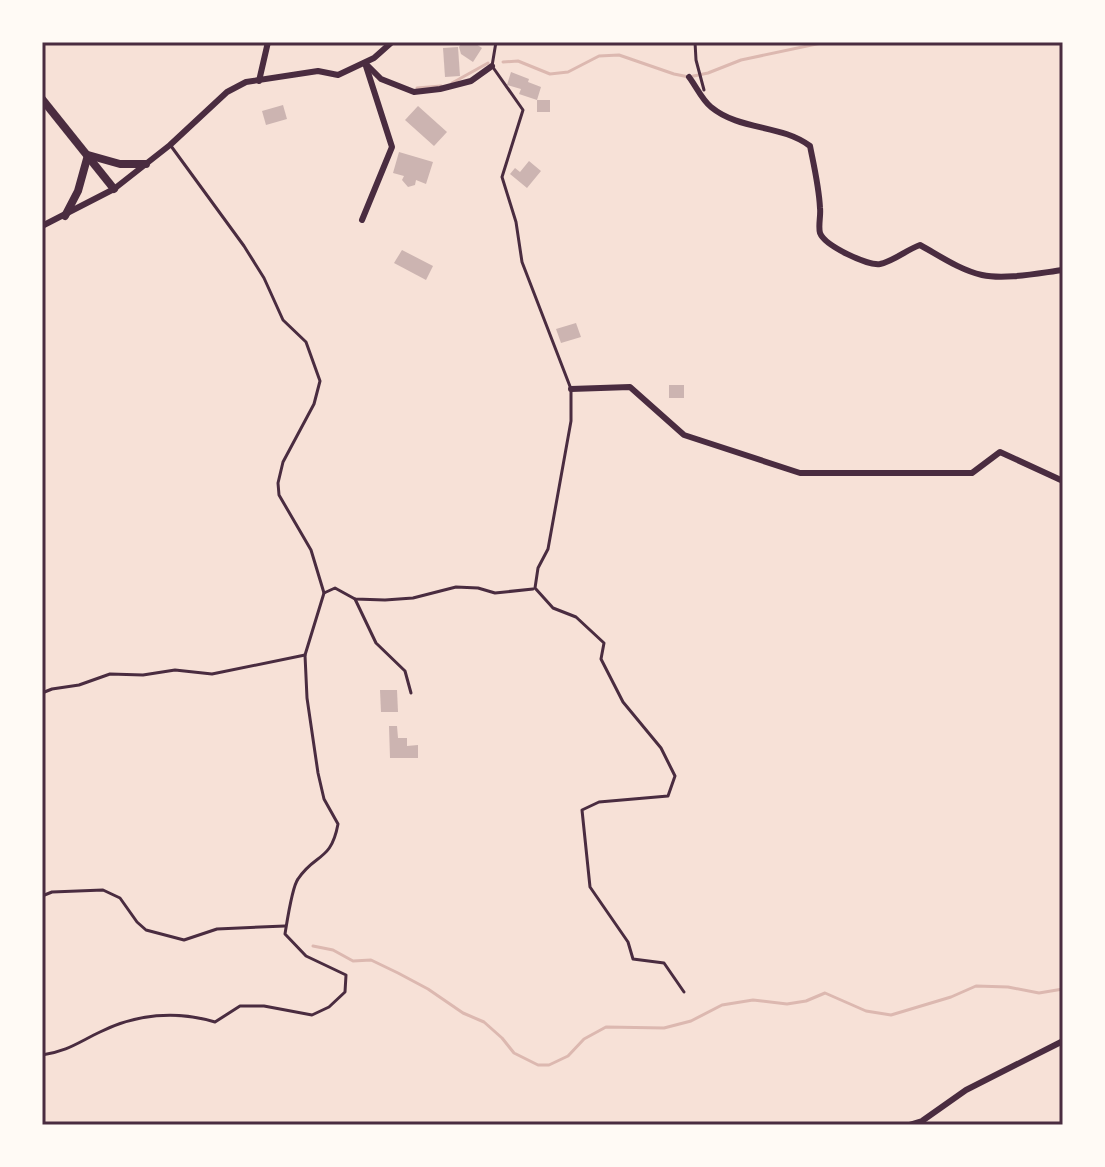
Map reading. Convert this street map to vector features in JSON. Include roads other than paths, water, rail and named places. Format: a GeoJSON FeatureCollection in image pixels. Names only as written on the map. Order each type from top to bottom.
{"type":"FeatureCollection","features":[{"type":"Feature","properties":{"kind":"street"},"geometry":{"type":"LineString","coordinates":[[259,81],[268,42]]}},
{"type":"Feature","properties":{"kind":"street"},"geometry":{"type":"LineString","coordinates":[[42,226],[114,189],[170,145],[227,92],[246,82],[318,71],[338,75],[374,58],[392,42]]}},
{"type":"Feature","properties":{"kind":"street"},"geometry":{"type":"LineString","coordinates":[[365,63],[381,79],[414,92],[471,81],[492,66]]}},
{"type":"Feature","properties":{"kind":"street"},"geometry":{"type":"LineString","coordinates":[[362,220],[392,147],[365,63]]}},
{"type":"Feature","properties":{"kind":"street"},"geometry":{"type":"LineString","coordinates":[[689,77],[709,106],[732,120],[798,137],[810,146],[820,206],[820,233],[828,243],[867,263],[891,261],[920,245],[983,276],[1063,270]]}},
{"type":"Feature","properties":{"kind":"street"},"geometry":{"type":"LineString","coordinates":[[43,101],[114,189]]}},
{"type":"Feature","properties":{"kind":"street"},"geometry":{"type":"LineString","coordinates":[[88,155],[120,164],[146,164]]}},
{"type":"Feature","properties":{"kind":"street"},"geometry":{"type":"LineString","coordinates":[[65,216],[78,191],[88,155]]}},
{"type":"Feature","properties":{"kind":"street"},"geometry":{"type":"LineString","coordinates":[[571,389],[630,387],[684,435],[800,473],[972,473],[1000,452],[1063,481]]}},
{"type":"Feature","properties":{"kind":"street"},"geometry":{"type":"LineString","coordinates":[[909,1125],[922,1121],[966,1090],[1063,1041]]}},
{"type":"Feature","properties":{"kind":"lane"},"geometry":{"type":"LineString","coordinates":[[496,42],[492,66],[523,110],[502,177],[516,222],[522,262],[571,389],[571,421],[548,549],[538,568],[535,588]]}},
{"type":"Feature","properties":{"kind":"lane"},"geometry":{"type":"LineString","coordinates":[[695,42],[704,90]]}},
{"type":"Feature","properties":{"kind":"lane"},"geometry":{"type":"LineString","coordinates":[[42,1055],[63,1051],[135,1018],[162,1015],[204,1018],[215,1022],[240,1006],[264,1006],[312,1015],[329,1007],[345,992],[346,975],[306,956],[285,934],[297,880],[327,853],[335,841],[338,824],[324,799],[307,698],[305,655],[324,593],[311,550],[279,495],[278,483],[283,462],[314,404],[320,381],[306,342],[283,320],[264,278],[244,246],[170,145]]}},
{"type":"Feature","properties":{"kind":"lane"},"geometry":{"type":"LineString","coordinates":[[324,593],[335,588],[355,599],[385,600],[413,598],[456,587],[495,593],[535,588]]}},
{"type":"Feature","properties":{"kind":"lane"},"geometry":{"type":"LineString","coordinates":[[535,588],[553,608],[576,617],[604,643],[601,659],[623,702],[661,748],[675,776],[668,796],[599,802],[582,810],[590,887],[628,942],[633,959],[664,963],[684,992]]}},
{"type":"Feature","properties":{"kind":"lane"},"geometry":{"type":"LineString","coordinates":[[355,599],[376,643],[405,671],[411,693]]}},
{"type":"Feature","properties":{"kind":"lane"},"geometry":{"type":"LineString","coordinates":[[42,693],[110,674],[143,675],[175,670],[212,674],[305,655]]}},
{"type":"Feature","properties":{"kind":"lane"},"geometry":{"type":"LineString","coordinates":[[42,896],[52,892],[103,890],[120,898],[146,930],[184,940],[217,929],[286,926]]}},
{"type":"Feature","properties":{"kind":"waterway"},"geometry":{"type":"LineString","coordinates":[[503,62],[518,61],[550,74],[568,72],[599,56],[619,55],[689,77],[741,60],[826,42]]}},
{"type":"Feature","properties":{"kind":"waterway"},"geometry":{"type":"LineString","coordinates":[[452,83],[488,63]]}},
{"type":"Feature","properties":{"kind":"waterway"},"geometry":{"type":"LineString","coordinates":[[417,88],[441,86]]}},
{"type":"Feature","properties":{"kind":"waterway"},"geometry":{"type":"LineString","coordinates":[[313,946],[333,950],[353,961],[371,960],[398,973],[463,1013],[484,1022],[514,1053],[538,1065],[549,1065],[568,1056],[584,1039],[606,1027],[664,1028],[691,1021],[722,1005],[753,1000],[787,1004],[806,1001],[825,993],[866,1011],[891,1015],[976,986],[1008,987],[1039,993],[1063,989]]}}]}
